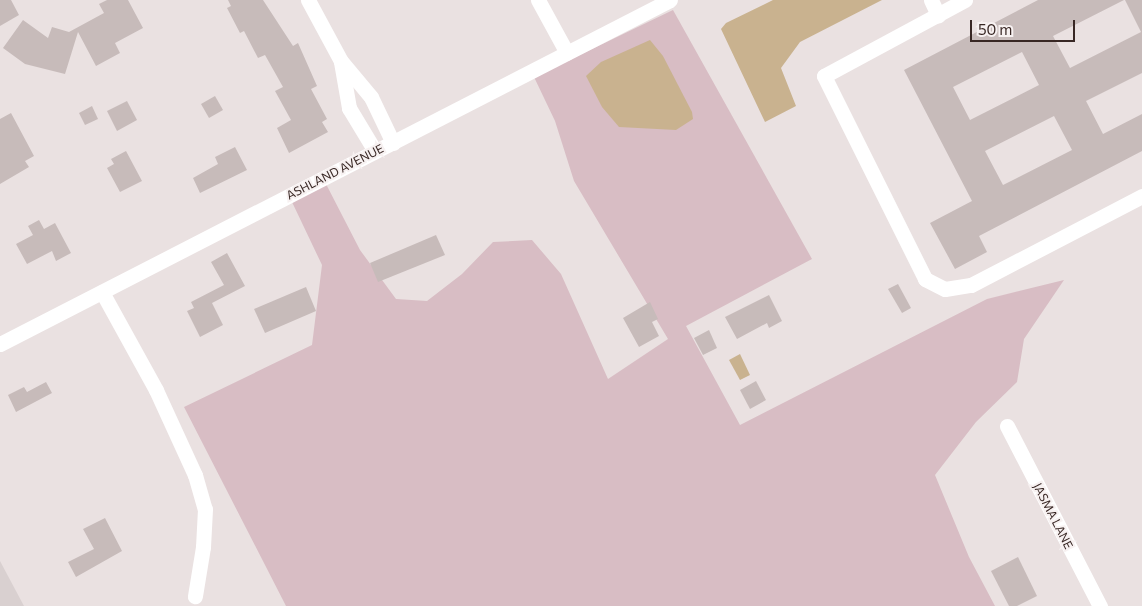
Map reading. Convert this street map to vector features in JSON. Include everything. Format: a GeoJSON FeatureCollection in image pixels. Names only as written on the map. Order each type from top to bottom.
{"type":"FeatureCollection","features":[{"type":"Feature","properties":{"kind":"street"},"geometry":{"type":"LineString","coordinates":[[308,0],[341,61],[371,97],[392,143]]}},
{"type":"Feature","properties":{"kind":"street"},"geometry":{"type":"LineString","coordinates":[[538,0],[568,53]]}},
{"type":"Feature","properties":{"kind":"street","name":"ASHLAND AVENUE"},"geometry":{"type":"LineString","coordinates":[[0,344],[670,0]]}},
{"type":"Feature","properties":{"kind":"street"},"geometry":{"type":"LineString","coordinates":[[931,0],[938,14]]}},
{"type":"Feature","properties":{"kind":"street"},"geometry":{"type":"LineString","coordinates":[[965,0],[824,76],[926,279],[945,289],[971,285],[1142,196]]}},
{"type":"Feature","properties":{"kind":"street"},"geometry":{"type":"LineString","coordinates":[[341,61],[349,108],[375,151]]}},
{"type":"Feature","properties":{"kind":"street"},"geometry":{"type":"LineString","coordinates":[[102,292],[156,390],[195,475],[204,509],[203,547],[195,596]]}},
{"type":"Feature","properties":{"kind":"street","name":"JASMA LANE"},"geometry":{"type":"LineString","coordinates":[[1007,426],[1100,606]]}},
{"type":"Feature","properties":{"kind":"shaded area"},"geometry":{"type":"Polygon","coordinates":[[[773,0],[882,0],[800,42],[781,68],[796,106],[765,122],[721,29],[726,23],[773,0]]]}},
{"type":"Feature","properties":{"kind":"shaded area"},"geometry":{"type":"Polygon","coordinates":[[[673,10],[812,259],[686,326],[740,425],[987,299],[1064,280],[1024,339],[1017,382],[976,422],[935,475],[969,557],[995,606],[286,606],[184,407],[312,345],[322,265],[292,202],[326,184],[360,250],[396,299],[427,301],[462,274],[493,242],[532,240],[561,274],[608,379],[668,339],[574,181],[555,121],[534,77],[673,10]]]}},
{"type":"Feature","properties":{"kind":"shaded area"},"geometry":{"type":"Polygon","coordinates":[[[650,40],[663,56],[692,112],[693,119],[676,130],[619,127],[602,107],[586,76],[601,62],[650,40]]]}},
{"type":"Feature","properties":{"kind":"shaded area"},"geometry":{"type":"Polygon","coordinates":[[[740,354],[750,375],[740,380],[729,360],[740,354]]]}},
{"type":"Feature","properties":{"kind":"shaded area"},"geometry":{"type":"Polygon","coordinates":[[[0,561],[24,606],[0,606],[0,561]]]}},
{"type":"Feature","properties":{"kind":"building"},"geometry":{"type":"Polygon","coordinates":[[[0,0],[11,0],[19,15],[0,26],[0,0]]]}},
{"type":"Feature","properties":{"kind":"building"},"geometry":{"type":"Polygon","coordinates":[[[107,0],[128,0],[143,28],[115,43],[120,53],[96,66],[78,32],[65,74],[25,64],[3,48],[23,20],[48,38],[52,27],[69,32],[104,13],[99,4],[107,0]]]}},
{"type":"Feature","properties":{"kind":"building"},"geometry":{"type":"Polygon","coordinates":[[[228,0],[263,0],[293,46],[298,43],[317,86],[311,89],[327,119],[322,122],[328,132],[289,153],[277,128],[291,120],[275,91],[283,87],[265,55],[258,58],[244,31],[240,33],[227,8],[231,6],[228,0]]]}},
{"type":"Feature","properties":{"kind":"building"},"geometry":{"type":"Polygon","coordinates":[[[1038,0],[1124,0],[1053,36],[1070,68],[1141,32],[1125,0],[1142,0],[1142,73],[1086,101],[1103,134],[1142,114],[1142,151],[979,236],[987,252],[955,269],[930,223],[972,201],[904,70],[1038,0]],[[1022,52],[953,87],[970,120],[1039,85],[1022,52]],[[1054,116],[985,151],[1003,185],[1072,150],[1054,116]]]}},
{"type":"Feature","properties":{"kind":"building"},"geometry":{"type":"Polygon","coordinates":[[[215,96],[223,110],[209,118],[201,104],[215,96]]]}},
{"type":"Feature","properties":{"kind":"building"},"geometry":{"type":"Polygon","coordinates":[[[127,101],[137,120],[117,131],[107,111],[127,101]]]}},
{"type":"Feature","properties":{"kind":"building"},"geometry":{"type":"Polygon","coordinates":[[[92,106],[98,119],[85,125],[79,113],[92,106]]]}},
{"type":"Feature","properties":{"kind":"building"},"geometry":{"type":"Polygon","coordinates":[[[11,113],[34,156],[25,161],[29,167],[0,184],[0,119],[11,113]]]}},
{"type":"Feature","properties":{"kind":"building"},"geometry":{"type":"Polygon","coordinates":[[[235,147],[247,170],[200,193],[193,178],[218,164],[215,157],[235,147]]]}},
{"type":"Feature","properties":{"kind":"building"},"geometry":{"type":"Polygon","coordinates":[[[126,151],[142,181],[120,192],[107,168],[114,164],[111,159],[126,151]]]}},
{"type":"Feature","properties":{"kind":"building"},"geometry":{"type":"Polygon","coordinates":[[[39,220],[44,229],[55,223],[71,253],[56,261],[52,251],[27,264],[16,244],[33,235],[28,226],[39,220]]]}},
{"type":"Feature","properties":{"kind":"building"},"geometry":{"type":"Polygon","coordinates":[[[436,235],[445,255],[378,282],[370,263],[436,235]]]}},
{"type":"Feature","properties":{"kind":"building"},"geometry":{"type":"Polygon","coordinates":[[[227,253],[245,286],[212,303],[223,325],[200,337],[187,311],[194,308],[191,302],[224,285],[211,262],[227,253]]]}},
{"type":"Feature","properties":{"kind":"building"},"geometry":{"type":"Polygon","coordinates":[[[898,284],[911,308],[902,313],[888,289],[898,284]]]}},
{"type":"Feature","properties":{"kind":"building"},"geometry":{"type":"Polygon","coordinates":[[[306,287],[316,311],[265,333],[254,309],[306,287]]]}},
{"type":"Feature","properties":{"kind":"building"},"geometry":{"type":"Polygon","coordinates":[[[769,295],[782,321],[769,328],[767,323],[737,339],[725,317],[769,295]]]}},
{"type":"Feature","properties":{"kind":"building"},"geometry":{"type":"Polygon","coordinates":[[[650,302],[658,319],[652,322],[659,336],[639,347],[623,318],[650,302]]]}},
{"type":"Feature","properties":{"kind":"building"},"geometry":{"type":"Polygon","coordinates":[[[709,330],[717,348],[703,355],[694,338],[709,330]]]}},
{"type":"Feature","properties":{"kind":"building"},"geometry":{"type":"Polygon","coordinates":[[[756,381],[766,400],[750,409],[740,390],[756,381]]]}},
{"type":"Feature","properties":{"kind":"building"},"geometry":{"type":"Polygon","coordinates":[[[46,382],[52,393],[16,412],[8,395],[24,387],[27,392],[46,382]]]}},
{"type":"Feature","properties":{"kind":"building"},"geometry":{"type":"Polygon","coordinates":[[[105,518],[122,551],[76,577],[68,562],[94,549],[83,529],[105,518]]]}},
{"type":"Feature","properties":{"kind":"building"},"geometry":{"type":"Polygon","coordinates":[[[1018,557],[1037,596],[1017,606],[1009,606],[991,571],[1018,557]]]}}]}
